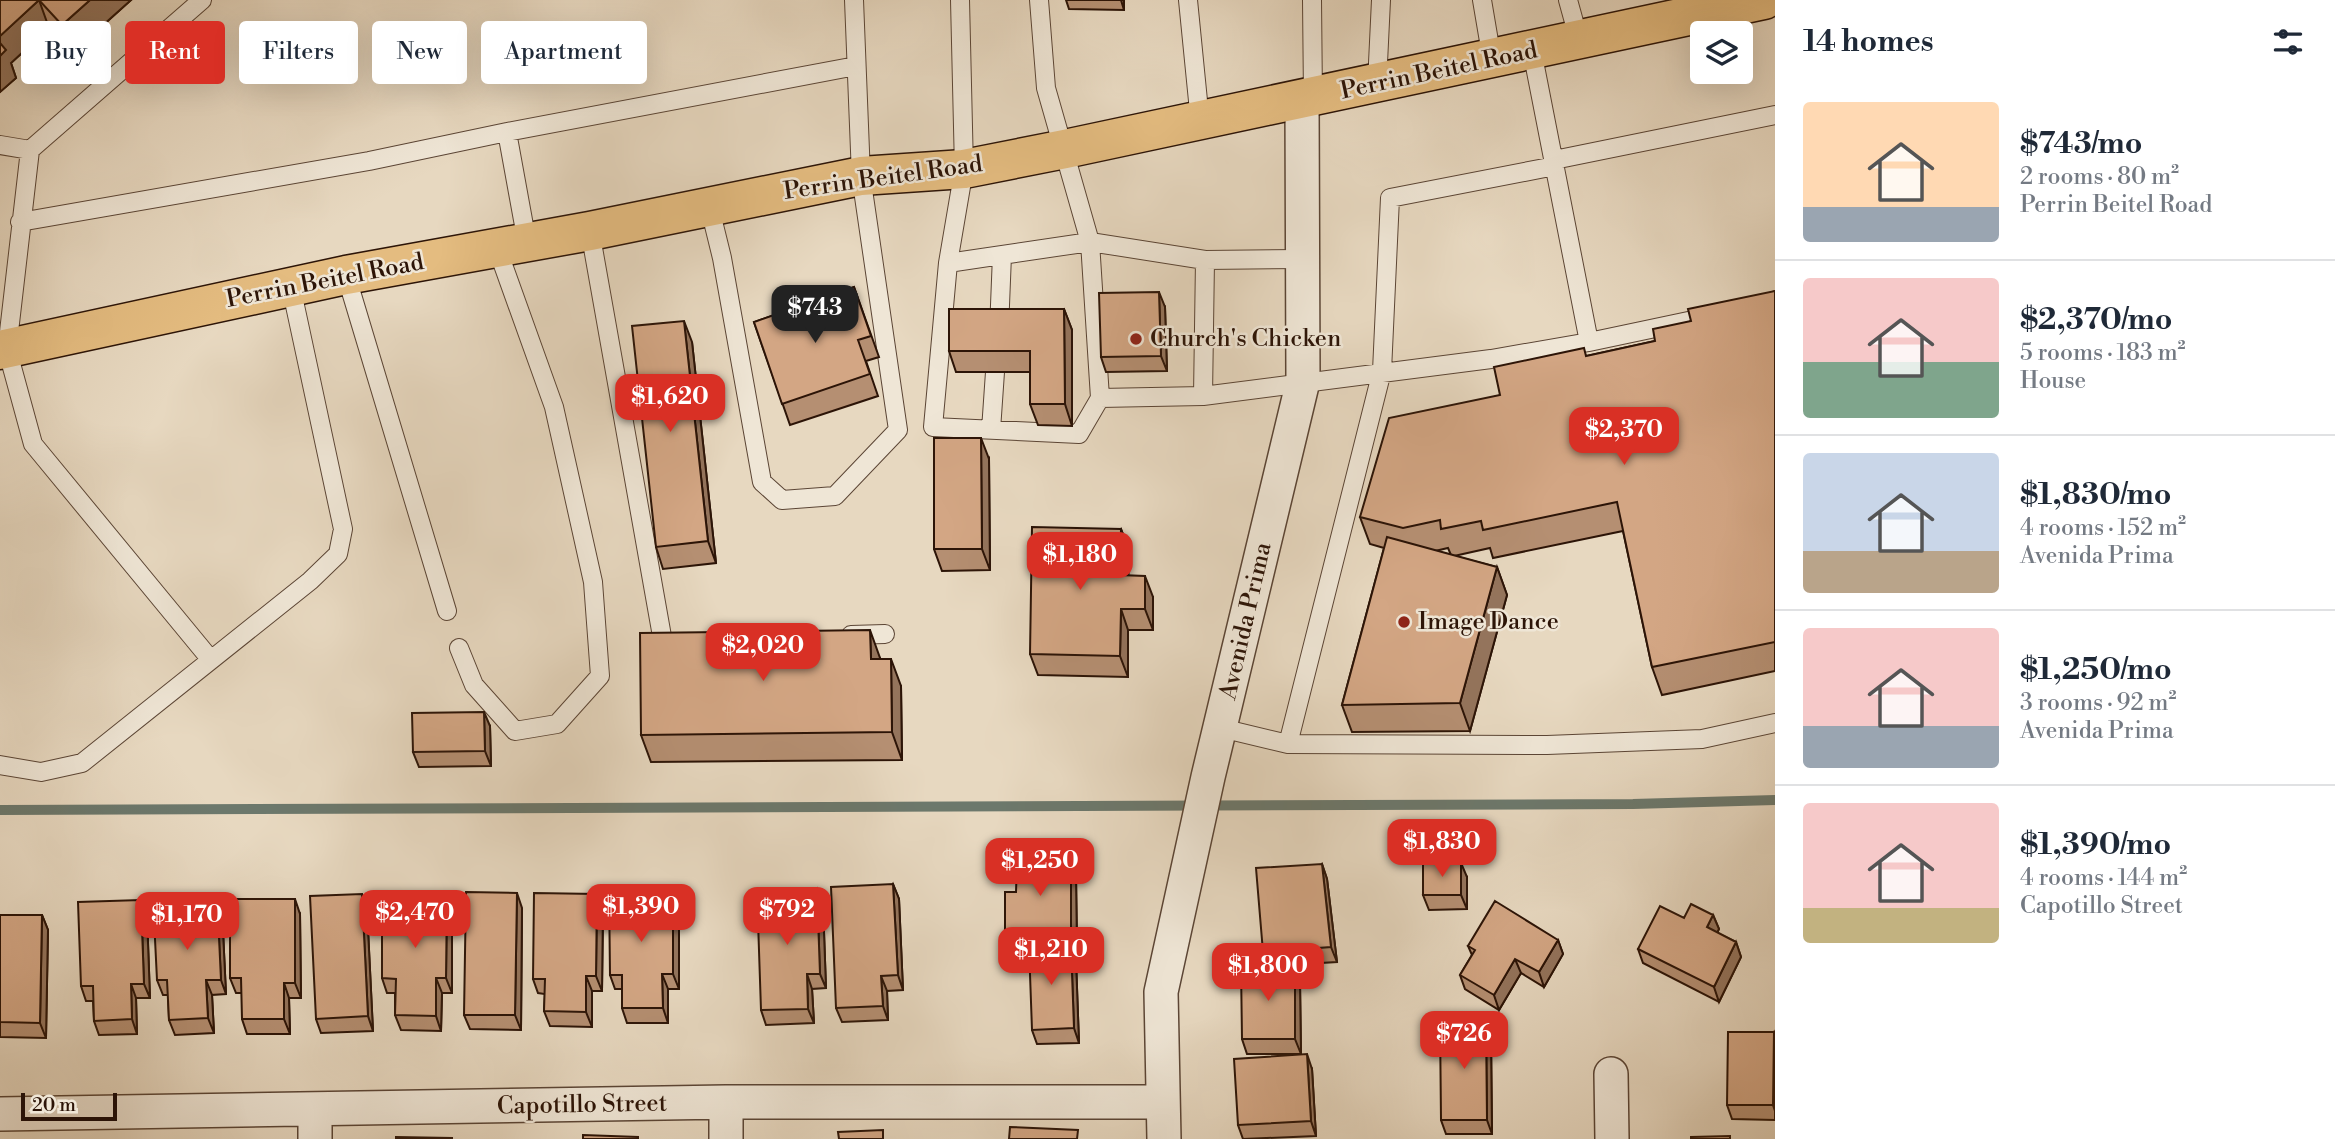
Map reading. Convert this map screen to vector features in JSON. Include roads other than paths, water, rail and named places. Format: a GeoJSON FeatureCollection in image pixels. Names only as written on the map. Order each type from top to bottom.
{"type":"FeatureCollection","features":[{"type":"Feature","properties":{"kind":"main road","name":"Perrin Beitel Road"},"geometry":{"type":"LineString","coordinates":[[3,350],[346,275],[590,232],[709,205],[861,176],[964,169],[1065,149],[1764,0]]}},
{"type":"Feature","properties":{"kind":"street","name":"Avenida Prima"},"geometry":{"type":"LineString","coordinates":[[1164,1139],[1161,992],[1208,776],[1303,382],[1302,258],[1308,99]]}},
{"type":"Feature","properties":{"kind":"street"},"geometry":{"type":"LineString","coordinates":[[1611,1074],[1612,1139]]}},
{"type":"Feature","properties":{"kind":"street","name":"Capotillo Street"},"geometry":{"type":"LineString","coordinates":[[0,1114],[315,1125],[726,1102],[1163,1102]]}},
{"type":"Feature","properties":{"kind":"street"},"geometry":{"type":"LineString","coordinates":[[726,1102],[726,1139]]}},
{"type":"Feature","properties":{"kind":"lane"},"geometry":{"type":"LineString","coordinates":[[202,0],[30,150],[3,350],[33,444],[211,660]]}},
{"type":"Feature","properties":{"kind":"lane"},"geometry":{"type":"LineString","coordinates":[[709,205],[722,258],[762,482],[782,500],[835,496],[898,430],[861,176],[854,0]]}},
{"type":"Feature","properties":{"kind":"lane"},"geometry":{"type":"LineString","coordinates":[[960,0],[964,169],[948,263],[933,428],[1079,434],[1100,398],[1090,242],[1046,88],[1039,0]]}},
{"type":"Feature","properties":{"kind":"lane"},"geometry":{"type":"LineString","coordinates":[[1188,0],[1200,121]]}},
{"type":"Feature","properties":{"kind":"lane"},"geometry":{"type":"LineString","coordinates":[[1308,99],[1312,0]]}},
{"type":"Feature","properties":{"kind":"lane"},"geometry":{"type":"LineString","coordinates":[[1377,84],[1381,0]]}},
{"type":"Feature","properties":{"kind":"lane"},"geometry":{"type":"LineString","coordinates":[[1482,0],[1492,59]]}},
{"type":"Feature","properties":{"kind":"lane"},"geometry":{"type":"LineString","coordinates":[[1568,0],[1579,40]]}},
{"type":"Feature","properties":{"kind":"lane"},"geometry":{"type":"LineString","coordinates":[[1532,51],[1589,342]]}},
{"type":"Feature","properties":{"kind":"lane"},"geometry":{"type":"LineString","coordinates":[[20,222],[369,161],[856,66]]}},
{"type":"Feature","properties":{"kind":"lane"},"geometry":{"type":"LineString","coordinates":[[1288,744],[1382,372],[1390,198],[1775,115]]}},
{"type":"Feature","properties":{"kind":"lane"},"geometry":{"type":"LineString","coordinates":[[459,648],[474,685],[515,732],[557,724],[600,676],[593,582],[554,407],[512,245],[507,132]]}},
{"type":"Feature","properties":{"kind":"lane"},"geometry":{"type":"LineString","coordinates":[[0,145],[30,150]]}},
{"type":"Feature","properties":{"kind":"lane"},"geometry":{"type":"LineString","coordinates":[[590,232],[663,642],[690,641]]}},
{"type":"Feature","properties":{"kind":"lane"},"geometry":{"type":"LineString","coordinates":[[948,263],[1090,242],[1205,260],[1302,258]]}},
{"type":"Feature","properties":{"kind":"lane"},"geometry":{"type":"LineString","coordinates":[[999,330],[1002,255]]}},
{"type":"Feature","properties":{"kind":"lane"},"geometry":{"type":"LineString","coordinates":[[1203,396],[1205,260]]}},
{"type":"Feature","properties":{"kind":"lane"},"geometry":{"type":"LineString","coordinates":[[346,275],[447,611]]}},
{"type":"Feature","properties":{"kind":"lane"},"geometry":{"type":"LineString","coordinates":[[0,765],[41,772],[82,763],[310,582],[338,554],[343,529],[291,287]]}},
{"type":"Feature","properties":{"kind":"lane"},"geometry":{"type":"LineString","coordinates":[[1100,398],[1203,396],[1492,359],[1589,342],[1735,311]]}},
{"type":"Feature","properties":{"kind":"lane"},"geometry":{"type":"LineString","coordinates":[[991,430],[995,372]]}},
{"type":"Feature","properties":{"kind":"lane"},"geometry":{"type":"LineString","coordinates":[[830,636],[885,634]]}},
{"type":"Feature","properties":{"kind":"lane"},"geometry":{"type":"LineString","coordinates":[[1221,728],[1288,744],[1547,745],[1702,739],[1775,723]]}},
{"type":"Feature","properties":{"kind":"waterway"},"geometry":{"type":"LineString","coordinates":[[0,810],[1633,804],[1775,800]]}},
{"type":"Feature","properties":{"kind":"place","name":"Church's Chicken"},"geometry":{"type":"Point","coordinates":[1136,339]}},
{"type":"Feature","properties":{"kind":"place","name":"Image Dance"},"geometry":{"type":"Point","coordinates":[1404,622]}}]}
